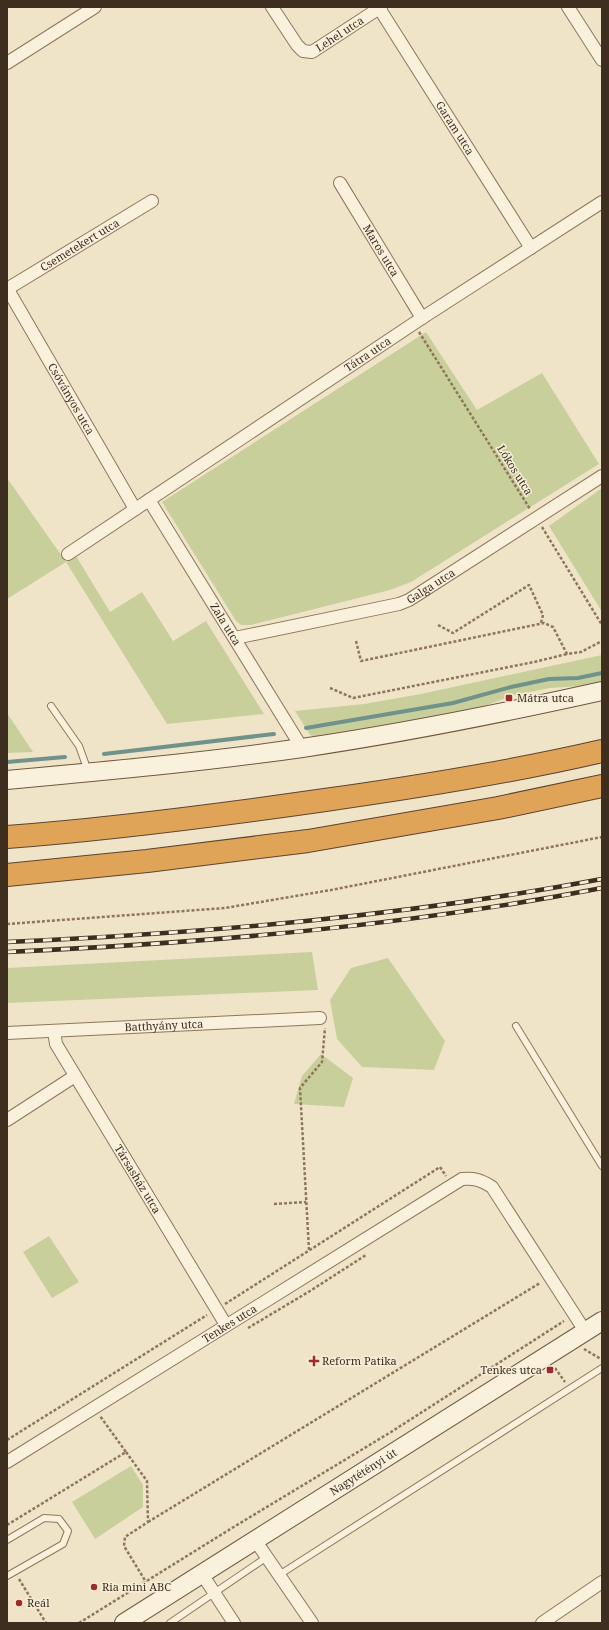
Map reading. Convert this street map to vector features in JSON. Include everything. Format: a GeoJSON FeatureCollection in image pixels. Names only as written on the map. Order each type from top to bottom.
{"type":"FeatureCollection","features":[{"type":"Feature","properties":{"kind":"highway"},"geometry":{"type":"LineString","coordinates":[[7,837],[57,833],[260,810],[492,774],[602,751]]}},
{"type":"Feature","properties":{"kind":"highway"},"geometry":{"type":"LineString","coordinates":[[7,875],[147,861],[308,841],[498,808],[602,786]]}},
{"type":"Feature","properties":{"kind":"street"},"geometry":{"type":"LineString","coordinates":[[7,63],[95,7]]}},
{"type":"Feature","properties":{"kind":"street","name":"Lehel utca"},"geometry":{"type":"LineString","coordinates":[[272,7],[297,45],[303,51],[312,52],[380,8]]}},
{"type":"Feature","properties":{"kind":"street"},"geometry":{"type":"LineString","coordinates":[[568,7],[602,60]]}},
{"type":"Feature","properties":{"kind":"street","name":"Garam utca"},"geometry":{"type":"LineString","coordinates":[[380,8],[530,248]]}},
{"type":"Feature","properties":{"kind":"street","name":"Maros utca"},"geometry":{"type":"LineString","coordinates":[[340,184],[418,321]]}},
{"type":"Feature","properties":{"kind":"street","name":"Csemetekert utca"},"geometry":{"type":"LineString","coordinates":[[7,288],[152,201]]}},
{"type":"Feature","properties":{"kind":"street","name":"Tátra utca"},"geometry":{"type":"LineString","coordinates":[[135,509],[418,321],[602,202]]}},
{"type":"Feature","properties":{"kind":"street","name":"Csóványos utca"},"geometry":{"type":"LineString","coordinates":[[7,288],[135,509]]}},
{"type":"Feature","properties":{"kind":"street","name":"Galga utca"},"geometry":{"type":"LineString","coordinates":[[234,638],[399,604],[409,600],[602,476]]}},
{"type":"Feature","properties":{"kind":"street","name":"Zala utca"},"geometry":{"type":"LineString","coordinates":[[149,500],[302,748]]}},
{"type":"Feature","properties":{"kind":"street"},"geometry":{"type":"LineString","coordinates":[[68,554],[135,509]]}},
{"type":"Feature","properties":{"kind":"street"},"geometry":{"type":"LineString","coordinates":[[7,780],[159,766],[302,748],[476,718],[602,691]]}},
{"type":"Feature","properties":{"kind":"street","name":"Batthyány utca"},"geometry":{"type":"LineString","coordinates":[[7,1033],[320,1018]]}},
{"type":"Feature","properties":{"kind":"street","name":"Társasház utca"},"geometry":{"type":"LineString","coordinates":[[54,1031],[56,1044],[226,1325]]}},
{"type":"Feature","properties":{"kind":"street"},"geometry":{"type":"LineString","coordinates":[[7,1120],[75,1076]]}},
{"type":"Feature","properties":{"kind":"street","name":"Tenkes utca"},"geometry":{"type":"LineString","coordinates":[[7,1462],[462,1179],[473,1178],[483,1180],[492,1187],[585,1331]]}},
{"type":"Feature","properties":{"kind":"street","name":"Nagytétényi út"},"geometry":{"type":"LineString","coordinates":[[124,1623],[602,1321]]}},
{"type":"Feature","properties":{"kind":"street"},"geometry":{"type":"LineString","coordinates":[[255,1540],[312,1623]]}},
{"type":"Feature","properties":{"kind":"street"},"geometry":{"type":"LineString","coordinates":[[202,1574],[234,1623]]}},
{"type":"Feature","properties":{"kind":"street"},"geometry":{"type":"LineString","coordinates":[[542,1623],[602,1582]]}},
{"type":"Feature","properties":{"kind":"lane"},"geometry":{"type":"LineString","coordinates":[[51,706],[79,746],[88,773]]}},
{"type":"Feature","properties":{"kind":"lane"},"geometry":{"type":"LineString","coordinates":[[516,1026],[602,1166]]}},
{"type":"Feature","properties":{"kind":"lane"},"geometry":{"type":"LineString","coordinates":[[279,1575],[602,1368]]}},
{"type":"Feature","properties":{"kind":"lane"},"geometry":{"type":"LineString","coordinates":[[7,1540],[44,1518],[59,1518],[68,1532],[63,1544],[7,1576]]}},
{"type":"Feature","properties":{"kind":"lane"},"geometry":{"type":"LineString","coordinates":[[170,1623],[267,1557]]}},
{"type":"Feature","properties":{"kind":"path","name":"Lókos utca"},"geometry":{"type":"LineString","coordinates":[[418,321],[536,519],[602,625]]}},
{"type":"Feature","properties":{"kind":"path"},"geometry":{"type":"LineString","coordinates":[[438,625],[453,633],[529,584],[543,615],[541,624]]}},
{"type":"Feature","properties":{"kind":"path"},"geometry":{"type":"LineString","coordinates":[[356,641],[361,660],[544,623],[553,627],[567,654]]}},
{"type":"Feature","properties":{"kind":"path"},"geometry":{"type":"LineString","coordinates":[[330,688],[353,698],[581,652],[602,641]]}},
{"type":"Feature","properties":{"kind":"path"},"geometry":{"type":"LineString","coordinates":[[7,924],[225,908],[338,888],[602,837]]}},
{"type":"Feature","properties":{"kind":"path"},"geometry":{"type":"LineString","coordinates":[[309,1251],[300,1088],[322,1062],[326,1034],[325,1018],[320,1018]]}},
{"type":"Feature","properties":{"kind":"path"},"geometry":{"type":"LineString","coordinates":[[7,1440],[440,1168],[452,1185]]}},
{"type":"Feature","properties":{"kind":"path"},"geometry":{"type":"LineString","coordinates":[[274,1204],[306,1202]]}},
{"type":"Feature","properties":{"kind":"path"},"geometry":{"type":"LineString","coordinates":[[242,1331],[310,1291],[369,1252]]}},
{"type":"Feature","properties":{"kind":"path"},"geometry":{"type":"LineString","coordinates":[[146,1582],[124,1546],[125,1536],[541,1282],[545,1288]]}},
{"type":"Feature","properties":{"kind":"path"},"geometry":{"type":"LineString","coordinates":[[79,1623],[391,1432],[566,1320],[562,1314]]}},
{"type":"Feature","properties":{"kind":"path"},"geometry":{"type":"LineString","coordinates":[[586,1350],[602,1360]]}},
{"type":"Feature","properties":{"kind":"path"},"geometry":{"type":"LineString","coordinates":[[550,1370],[554,1367],[570,1389]]}},
{"type":"Feature","properties":{"kind":"path"},"geometry":{"type":"LineString","coordinates":[[106,1412],[99,1416],[147,1481],[148,1522]]}},
{"type":"Feature","properties":{"kind":"path"},"geometry":{"type":"LineString","coordinates":[[7,1525],[126,1452]]}},
{"type":"Feature","properties":{"kind":"path"},"geometry":{"type":"LineString","coordinates":[[14,1572],[46,1623]]}},
{"type":"Feature","properties":{"kind":"green space"},"geometry":{"type":"Polygon","coordinates":[[[426,332],[477,410],[542,373],[599,464],[411,582],[390,590],[251,625],[241,625],[236,621],[162,502],[426,332]]]}},
{"type":"Feature","properties":{"kind":"green space"},"geometry":{"type":"Polygon","coordinates":[[[7,478],[66,562],[7,599],[7,478]]]}},
{"type":"Feature","properties":{"kind":"green space"},"geometry":{"type":"Polygon","coordinates":[[[602,488],[602,612],[549,526],[602,488]]]}},
{"type":"Feature","properties":{"kind":"green space"},"geometry":{"type":"Polygon","coordinates":[[[76,556],[110,612],[142,592],[173,641],[206,621],[264,714],[167,724],[66,562],[76,556]]]}},
{"type":"Feature","properties":{"kind":"green space"},"geometry":{"type":"Polygon","coordinates":[[[602,655],[602,682],[581,686],[550,688],[514,695],[479,708],[317,737],[310,735],[295,711],[364,704],[421,694],[602,655]]]}},
{"type":"Feature","properties":{"kind":"green space"},"geometry":{"type":"Polygon","coordinates":[[[7,713],[33,752],[7,753],[7,713]]]}},
{"type":"Feature","properties":{"kind":"green space"},"geometry":{"type":"Polygon","coordinates":[[[312,952],[318,990],[7,1003],[7,968],[312,952]]]}},
{"type":"Feature","properties":{"kind":"green space"},"geometry":{"type":"Polygon","coordinates":[[[388,958],[445,1041],[434,1070],[362,1067],[337,1039],[330,1000],[351,968],[388,958]]]}},
{"type":"Feature","properties":{"kind":"green space"},"geometry":{"type":"Polygon","coordinates":[[[321,1054],[353,1078],[344,1107],[294,1104],[302,1076],[321,1054]]]}},
{"type":"Feature","properties":{"kind":"green space"},"geometry":{"type":"Polygon","coordinates":[[[49,1236],[79,1282],[52,1298],[23,1252],[49,1236]]]}},
{"type":"Feature","properties":{"kind":"green space"},"geometry":{"type":"Polygon","coordinates":[[[131,1466],[143,1485],[143,1507],[95,1539],[72,1502],[131,1466]]]}},
{"type":"Feature","properties":{"kind":"waterway"},"geometry":{"type":"LineString","coordinates":[[306,728],[453,703],[511,687],[549,679],[578,678],[602,673]]}},
{"type":"Feature","properties":{"kind":"waterway"},"geometry":{"type":"LineString","coordinates":[[104,754],[274,734]]}},
{"type":"Feature","properties":{"kind":"waterway"},"geometry":{"type":"LineString","coordinates":[[7,762],[65,757]]}},
{"type":"Feature","properties":{"kind":"railway"},"geometry":{"type":"LineString","coordinates":[[7,942],[157,934],[306,921],[454,903],[602,879]]}},
{"type":"Feature","properties":{"kind":"railway"},"geometry":{"type":"LineString","coordinates":[[7,952],[156,944],[306,931],[454,913],[602,888]]}},
{"type":"Feature","properties":{"kind":"place","name":"Mátra utca"},"geometry":{"type":"Point","coordinates":[509,698]}},
{"type":"Feature","properties":{"kind":"place","name":"Reform Patika"},"geometry":{"type":"Point","coordinates":[314,1361]}},
{"type":"Feature","properties":{"kind":"place","name":"Tenkes utca"},"geometry":{"type":"Point","coordinates":[550,1370]}},
{"type":"Feature","properties":{"kind":"place","name":"Ria mini ABC"},"geometry":{"type":"Point","coordinates":[94,1587]}},
{"type":"Feature","properties":{"kind":"place","name":"Reál"},"geometry":{"type":"Point","coordinates":[19,1603]}}]}
